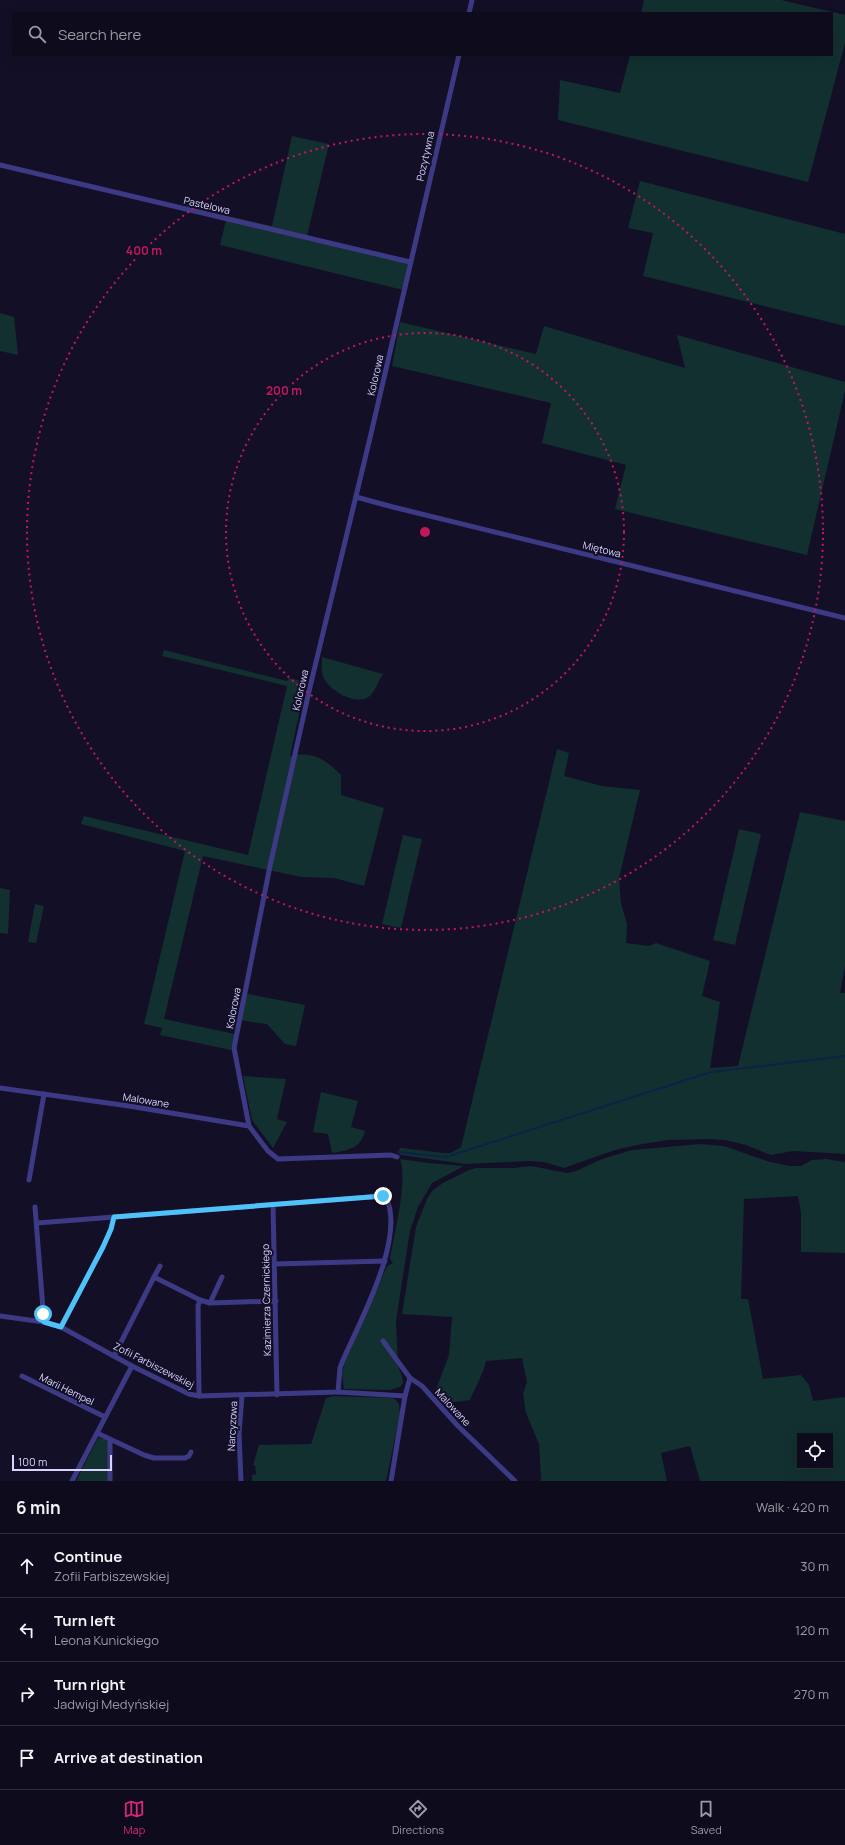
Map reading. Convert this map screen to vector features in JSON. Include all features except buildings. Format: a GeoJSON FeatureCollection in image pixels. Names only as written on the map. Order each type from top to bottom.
{"type":"FeatureCollection","features":[{"type":"Feature","properties":{"kind":"street"},"geometry":{"type":"LineString","coordinates":[[469,12],[472,0]]}},
{"type":"Feature","properties":{"kind":"street","name":"Pozytywna"},"geometry":{"type":"LineString","coordinates":[[410,262],[459,56]]}},
{"type":"Feature","properties":{"kind":"street","name":"Pastelowa"},"geometry":{"type":"LineString","coordinates":[[0,165],[410,262]]}},
{"type":"Feature","properties":{"kind":"street","name":"Kolorowa"},"geometry":{"type":"LineString","coordinates":[[250,1126],[234,1048],[272,858],[310,687],[356,497],[410,262]]}},
{"type":"Feature","properties":{"kind":"street","name":"Miętowa"},"geometry":{"type":"LineString","coordinates":[[356,497],[405,511],[845,618]]}},
{"type":"Feature","properties":{"kind":"street","name":"Malowane"},"geometry":{"type":"LineString","coordinates":[[0,1088],[250,1126]]}},
{"type":"Feature","properties":{"kind":"street"},"geometry":{"type":"LineString","coordinates":[[29,1180],[44,1094]]}},
{"type":"Feature","properties":{"kind":"street"},"geometry":{"type":"LineString","coordinates":[[250,1126],[274,1157],[285,1160],[391,1155],[397,1157]]}},
{"type":"Feature","properties":{"kind":"street"},"geometry":{"type":"LineString","coordinates":[[36,1223],[379,1196],[386,1197],[390,1223],[388,1248],[385,1260],[340,1368],[338,1392],[405,1396]]}},
{"type":"Feature","properties":{"kind":"street","name":"Kazimierza Czernickiego"},"geometry":{"type":"LineString","coordinates":[[273,1204],[277,1395]]}},
{"type":"Feature","properties":{"kind":"street"},"geometry":{"type":"LineString","coordinates":[[35,1207],[44,1322]]}},
{"type":"Feature","properties":{"kind":"street"},"geometry":{"type":"LineString","coordinates":[[61,1327],[103,1247],[111,1229],[114,1217]]}},
{"type":"Feature","properties":{"kind":"street"},"geometry":{"type":"LineString","coordinates":[[275,1264],[385,1260]]}},
{"type":"Feature","properties":{"kind":"street"},"geometry":{"type":"LineString","coordinates":[[114,1356],[160,1266]]}},
{"type":"Feature","properties":{"kind":"street"},"geometry":{"type":"LineString","coordinates":[[154,1277],[200,1300],[210,1303],[276,1301]]}},
{"type":"Feature","properties":{"kind":"street"},"geometry":{"type":"LineString","coordinates":[[210,1303],[222,1278]]}},
{"type":"Feature","properties":{"kind":"street"},"geometry":{"type":"LineString","coordinates":[[199,1396],[198,1306],[200,1300]]}},
{"type":"Feature","properties":{"kind":"street","name":"Zofii Farbiszewskiej"},"geometry":{"type":"LineString","coordinates":[[0,1316],[44,1322],[61,1327],[132,1366],[189,1394],[199,1396],[242,1396],[338,1392]]}},
{"type":"Feature","properties":{"kind":"street","name":"Malowane"},"geometry":{"type":"LineString","coordinates":[[383,1341],[410,1378],[422,1386],[458,1426],[515,1481]]}},
{"type":"Feature","properties":{"kind":"street"},"geometry":{"type":"LineString","coordinates":[[72,1481],[132,1366]]}},
{"type":"Feature","properties":{"kind":"street","name":"Marii Hempel"},"geometry":{"type":"LineString","coordinates":[[22,1376],[105,1417]]}},
{"type":"Feature","properties":{"kind":"street"},"geometry":{"type":"LineString","coordinates":[[391,1481],[405,1396],[410,1378]]}},
{"type":"Feature","properties":{"kind":"street","name":"Narcyzowa"},"geometry":{"type":"LineString","coordinates":[[241,1481],[239,1433],[242,1396]]}},
{"type":"Feature","properties":{"kind":"street"},"geometry":{"type":"LineString","coordinates":[[97,1432],[110,1440],[154,1458],[185,1458],[189,1456],[191,1452]]}},
{"type":"Feature","properties":{"kind":"street"},"geometry":{"type":"LineString","coordinates":[[110,1440],[110,1481]]}},
{"type":"Feature","properties":{"kind":"green space"},"geometry":{"type":"Polygon","coordinates":[[[644,0],[781,0],[832,12],[641,12],[644,0]]]}},
{"type":"Feature","properties":{"kind":"green space"},"geometry":{"type":"Polygon","coordinates":[[[833,12],[845,15],[845,43],[808,182],[558,120],[560,80],[620,93],[630,56],[833,56],[833,12]]]}},
{"type":"Feature","properties":{"kind":"green space"},"geometry":{"type":"Polygon","coordinates":[[[292,136],[329,144],[306,240],[410,262],[403,290],[220,245],[227,216],[272,226],[292,136]]]}},
{"type":"Feature","properties":{"kind":"green space"},"geometry":{"type":"Polygon","coordinates":[[[640,181],[845,234],[845,326],[643,276],[653,233],[628,228],[640,181]]]}},
{"type":"Feature","properties":{"kind":"green space"},"geometry":{"type":"Polygon","coordinates":[[[0,313],[14,317],[18,355],[0,351],[0,313]]]}},
{"type":"Feature","properties":{"kind":"green space"},"geometry":{"type":"Polygon","coordinates":[[[400,322],[536,354],[544,326],[685,368],[677,335],[845,382],[845,391],[807,555],[615,509],[626,465],[542,443],[551,403],[392,366],[400,322]]]}},
{"type":"Feature","properties":{"kind":"green space"},"geometry":{"type":"Polygon","coordinates":[[[164,650],[287,681],[289,678],[306,682],[290,756],[312,756],[324,761],[341,775],[341,795],[384,808],[364,886],[334,878],[301,877],[203,856],[164,1019],[235,1034],[231,1050],[160,1035],[162,1028],[144,1024],[185,851],[81,824],[84,816],[248,855],[287,686],[162,656],[164,650]]]}},
{"type":"Feature","properties":{"kind":"green space"},"geometry":{"type":"Polygon","coordinates":[[[322,657],[383,674],[370,696],[364,699],[350,698],[330,687],[323,676],[322,657]]]}},
{"type":"Feature","properties":{"kind":"green space"},"geometry":{"type":"Polygon","coordinates":[[[557,749],[569,753],[564,776],[602,786],[640,790],[619,878],[621,903],[627,924],[626,943],[649,946],[656,943],[710,961],[702,996],[720,1002],[710,1068],[738,1066],[800,812],[845,821],[845,966],[840,993],[845,993],[845,1154],[793,1151],[771,1155],[746,1145],[725,1140],[709,1139],[668,1140],[637,1145],[615,1150],[564,1168],[544,1162],[529,1161],[465,1164],[401,1155],[398,1153],[400,1148],[402,1148],[450,1153],[461,1147],[557,749]]]}},
{"type":"Feature","properties":{"kind":"green space"},"geometry":{"type":"Polygon","coordinates":[[[739,829],[761,834],[735,945],[713,940],[739,829]]]}},
{"type":"Feature","properties":{"kind":"green space"},"geometry":{"type":"Polygon","coordinates":[[[403,835],[422,839],[401,928],[382,924],[403,835]]]}},
{"type":"Feature","properties":{"kind":"green space"},"geometry":{"type":"Polygon","coordinates":[[[0,888],[10,890],[8,934],[0,933],[0,888]]]}},
{"type":"Feature","properties":{"kind":"green space"},"geometry":{"type":"Polygon","coordinates":[[[35,904],[44,906],[36,943],[28,942],[35,904]]]}},
{"type":"Feature","properties":{"kind":"green space"},"geometry":{"type":"Polygon","coordinates":[[[243,993],[305,1005],[296,1046],[285,1044],[267,1024],[238,1020],[243,993]]]}},
{"type":"Feature","properties":{"kind":"green space"},"geometry":{"type":"Polygon","coordinates":[[[243,1076],[286,1079],[277,1119],[287,1122],[273,1148],[252,1120],[243,1076]]]}},
{"type":"Feature","properties":{"kind":"green space"},"geometry":{"type":"Polygon","coordinates":[[[321,1092],[358,1101],[351,1127],[365,1131],[360,1142],[353,1148],[332,1153],[328,1134],[313,1132],[321,1092]]]}},
{"type":"Feature","properties":{"kind":"green space"},"geometry":{"type":"Polygon","coordinates":[[[700,1144],[724,1146],[770,1162],[790,1166],[801,1166],[812,1160],[826,1159],[845,1162],[845,1253],[801,1252],[801,1213],[798,1196],[744,1199],[741,1299],[748,1299],[763,1379],[801,1375],[809,1385],[813,1401],[845,1397],[845,1481],[700,1481],[690,1446],[661,1453],[667,1481],[540,1481],[539,1444],[526,1413],[523,1394],[527,1382],[522,1358],[486,1361],[470,1400],[441,1404],[435,1392],[449,1355],[452,1317],[402,1314],[416,1227],[427,1199],[432,1191],[443,1183],[476,1168],[513,1168],[531,1166],[567,1173],[576,1171],[602,1159],[632,1150],[700,1144]]]}},
{"type":"Feature","properties":{"kind":"green space"},"geometry":{"type":"Polygon","coordinates":[[[400,1159],[464,1166],[432,1183],[418,1207],[410,1231],[396,1321],[398,1366],[403,1383],[400,1387],[390,1390],[344,1389],[342,1374],[346,1358],[387,1266],[393,1263],[390,1259],[400,1208],[402,1181],[400,1159]]]}},
{"type":"Feature","properties":{"kind":"green space"},"geometry":{"type":"Polygon","coordinates":[[[333,1396],[389,1398],[395,1399],[399,1404],[400,1414],[386,1481],[252,1481],[252,1475],[256,1474],[255,1465],[253,1465],[259,1445],[311,1444],[326,1398],[333,1396]]]}},
{"type":"Feature","properties":{"kind":"green space"},"geometry":{"type":"Polygon","coordinates":[[[98,1438],[105,1439],[108,1443],[108,1481],[76,1481],[98,1438]]]}},
{"type":"Feature","properties":{"kind":"waterway"},"geometry":{"type":"LineString","coordinates":[[398,1152],[446,1157],[711,1072],[845,1056]]}},
{"type":"Feature","properties":{"kind":"route"},"geometry":{"type":"LineString","coordinates":[[43,1314],[44,1322],[61,1327],[103,1247],[111,1229],[114,1217],[383,1196]]}}]}
